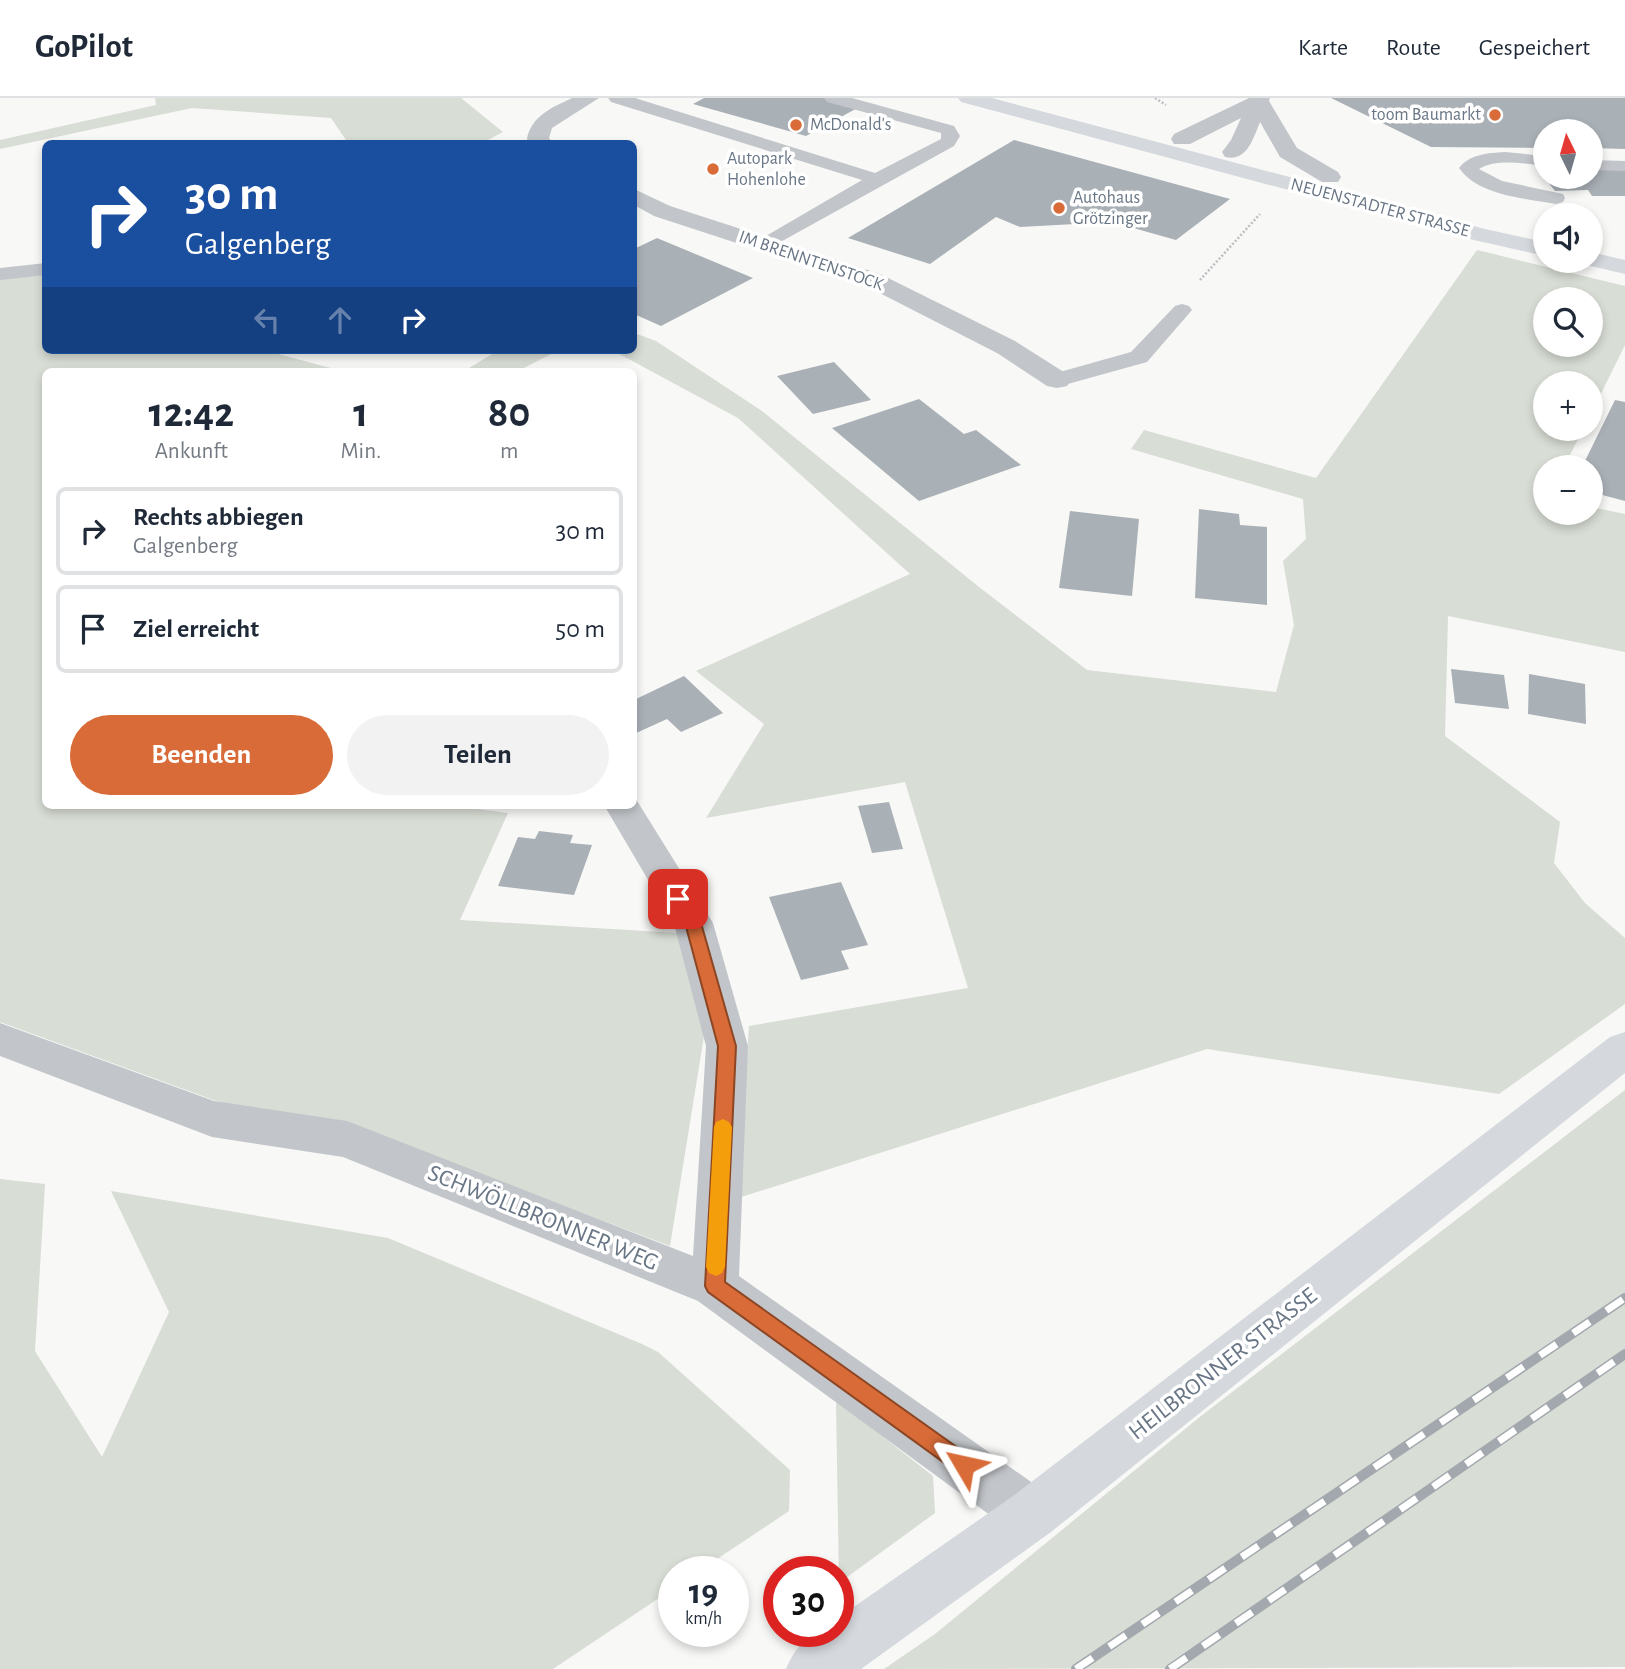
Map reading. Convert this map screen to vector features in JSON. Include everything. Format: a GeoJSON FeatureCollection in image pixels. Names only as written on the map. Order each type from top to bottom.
{"type":"FeatureCollection","features":[{"type":"Feature","properties":{"kind":"main road","name":"NEUENSTADTER STRASSE"},"geometry":{"type":"LineString","coordinates":[[968,98],[1225,158],[1533,246]]}},
{"type":"Feature","properties":{"kind":"main road","name":"NEUENSTADTER STRASSE"},"geometry":{"type":"LineString","coordinates":[[1024,98],[1174,145]]}},
{"type":"Feature","properties":{"kind":"main road","name":"NEUENSTADTER STRASSE"},"geometry":{"type":"LineString","coordinates":[[1225,158],[1330,177],[1491,214]]}},
{"type":"Feature","properties":{"kind":"main road"},"geometry":{"type":"LineString","coordinates":[[1603,262],[1625,267]]}},
{"type":"Feature","properties":{"kind":"main road","name":"HEILBRONNER STRASSE"},"geometry":{"type":"LineString","coordinates":[[814,1669],[1032,1514],[1625,1049]]}},
{"type":"Feature","properties":{"kind":"street"},"geometry":{"type":"LineString","coordinates":[[539,140],[538,132],[544,124],[562,111],[589,98]]}},
{"type":"Feature","properties":{"kind":"street"},"geometry":{"type":"LineString","coordinates":[[1174,145],[1260,99]]}},
{"type":"Feature","properties":{"kind":"street"},"geometry":{"type":"LineString","coordinates":[[1225,158],[1241,142],[1260,99]]}},
{"type":"Feature","properties":{"kind":"street"},"geometry":{"type":"LineString","coordinates":[[1260,99],[1288,152],[1330,177]]}},
{"type":"Feature","properties":{"kind":"street","name":"IM BRENNTENSTOCK"},"geometry":{"type":"LineString","coordinates":[[637,198],[662,211],[871,279],[1006,347],[1057,380]]}},
{"type":"Feature","properties":{"kind":"street"},"geometry":{"type":"LineString","coordinates":[[624,809],[693,923],[727,1046],[715,1286]]}},
{"type":"Feature","properties":{"kind":"street","name":"SCHWÖLLBRONNER WEG"},"geometry":{"type":"LineString","coordinates":[[0,1039],[212,1119],[347,1139],[715,1286],[1032,1514]]}},
{"type":"Feature","properties":{"kind":"lane"},"geometry":{"type":"LineString","coordinates":[[617,98],[643,101],[877,179]]}},
{"type":"Feature","properties":{"kind":"lane"},"geometry":{"type":"LineString","coordinates":[[766,244],[877,179],[948,142],[951,136],[948,130],[834,98]]}},
{"type":"Feature","properties":{"kind":"lane"},"geometry":{"type":"LineString","coordinates":[[1533,161],[1492,159],[1474,162],[1468,168],[1473,176],[1490,184],[1556,198]]}},
{"type":"Feature","properties":{"kind":"lane"},"geometry":{"type":"LineString","coordinates":[[1603,165],[1625,166]]}},
{"type":"Feature","properties":{"kind":"lane"},"geometry":{"type":"LineString","coordinates":[[0,274],[42,269]]}},
{"type":"Feature","properties":{"kind":"lane"},"geometry":{"type":"LineString","coordinates":[[1057,380],[1139,357],[1182,310]]}},
{"type":"Feature","properties":{"kind":"path"},"geometry":{"type":"LineString","coordinates":[[1182,310],[1182,299],[1266,208]]}},
{"type":"Feature","properties":{"kind":"shaded area"},"geometry":{"type":"Polygon","coordinates":[[[155,98],[461,98],[503,132],[488,140],[346,140],[331,118],[192,108],[0,149],[0,140],[156,105],[155,98]]]}},
{"type":"Feature","properties":{"kind":"shaded area"},"geometry":{"type":"Polygon","coordinates":[[[1477,250],[1533,264],[1533,273],[1572,273],[1625,286],[1625,345],[1603,390],[1603,371],[1533,371],[1533,441],[1577,441],[1570,455],[1533,455],[1533,525],[1603,525],[1603,509],[1625,514],[1625,652],[1448,616],[1445,736],[1560,822],[1554,863],[1585,903],[1625,938],[1625,1004],[1499,1094],[1207,1049],[738,1198],[749,1026],[968,988],[905,782],[706,818],[764,724],[696,671],[910,574],[738,418],[619,354],[637,354],[637,334],[656,341],[762,411],[979,587],[1087,670],[1276,692],[1294,625],[1283,561],[1306,539],[1303,499],[1131,449],[1144,430],[1316,478],[1477,250]]]}},
{"type":"Feature","properties":{"kind":"shaded area"},"geometry":{"type":"Polygon","coordinates":[[[42,272],[42,354],[278,354],[331,368],[42,368],[42,809],[477,809],[508,813],[460,920],[678,933],[704,1036],[670,1246],[347,1124],[230,1106],[0,1022],[0,278],[42,272]]]}},
{"type":"Feature","properties":{"kind":"shaded area"},"geometry":{"type":"Polygon","coordinates":[[[492,354],[551,354],[524,368],[469,368],[492,354]]]}},
{"type":"Feature","properties":{"kind":"shaded area"},"geometry":{"type":"Polygon","coordinates":[[[1625,1090],[1625,1667],[884,1669],[935,1634],[1201,1416],[1625,1090]]]}},
{"type":"Feature","properties":{"kind":"shaded area"},"geometry":{"type":"Polygon","coordinates":[[[0,1179],[45,1184],[35,1351],[102,1457],[169,1312],[111,1191],[388,1238],[658,1352],[790,1470],[789,1511],[722,1556],[658,1556],[658,1599],[553,1669],[0,1669],[0,1179]]]}},
{"type":"Feature","properties":{"kind":"shaded area"},"geometry":{"type":"Polygon","coordinates":[[[836,1400],[933,1476],[935,1513],[854,1572],[854,1556],[839,1556],[836,1400]]]}},
{"type":"Feature","properties":{"kind":"building","name":"McDonald's"},"geometry":{"type":"Polygon","coordinates":[[[704,98],[832,98],[861,106],[806,136],[693,104],[704,98]]]}},
{"type":"Feature","properties":{"kind":"building","name":"toom Baumarkt"},"geometry":{"type":"Polygon","coordinates":[[[1331,98],[1625,98],[1625,149],[1603,148],[1603,119],[1533,119],[1533,148],[1431,147],[1331,98]]]}},
{"type":"Feature","properties":{"kind":"building","name":"Autohaus Grötzinger"},"geometry":{"type":"Polygon","coordinates":[[[1014,140],[1230,199],[1176,240],[1112,222],[1020,227],[996,217],[930,264],[848,238],[1014,140]]]}},
{"type":"Feature","properties":{"kind":"building"},"geometry":{"type":"Polygon","coordinates":[[[1603,168],[1625,168],[1625,196],[1592,196],[1588,190],[1553,189],[1603,189],[1603,168]]]}},
{"type":"Feature","properties":{"kind":"building"},"geometry":{"type":"Polygon","coordinates":[[[657,238],[753,278],[661,326],[637,315],[637,248],[657,238]]]}},
{"type":"Feature","properties":{"kind":"building"},"geometry":{"type":"Polygon","coordinates":[[[834,362],[871,400],[813,414],[777,376],[834,362]]]}},
{"type":"Feature","properties":{"kind":"building"},"geometry":{"type":"Polygon","coordinates":[[[919,399],[964,434],[976,430],[1021,465],[919,501],[832,428],[919,399]]]}},
{"type":"Feature","properties":{"kind":"building"},"geometry":{"type":"Polygon","coordinates":[[[1615,400],[1625,402],[1625,501],[1603,495],[1603,455],[1588,455],[1595,441],[1603,441],[1603,424],[1615,400]]]}},
{"type":"Feature","properties":{"kind":"building"},"geometry":{"type":"Polygon","coordinates":[[[1199,509],[1239,514],[1240,525],[1267,527],[1267,605],[1195,598],[1199,509]]]}},
{"type":"Feature","properties":{"kind":"building"},"geometry":{"type":"Polygon","coordinates":[[[1070,511],[1139,519],[1132,596],[1059,588],[1070,511]]]}},
{"type":"Feature","properties":{"kind":"building"},"geometry":{"type":"Polygon","coordinates":[[[1451,669],[1504,675],[1509,709],[1455,703],[1451,669]]]}},
{"type":"Feature","properties":{"kind":"building"},"geometry":{"type":"Polygon","coordinates":[[[1529,674],[1585,684],[1586,724],[1528,714],[1529,674]]]}},
{"type":"Feature","properties":{"kind":"building"},"geometry":{"type":"Polygon","coordinates":[[[684,676],[723,713],[681,732],[667,719],[637,733],[637,699],[684,676]]]}},
{"type":"Feature","properties":{"kind":"building"},"geometry":{"type":"Polygon","coordinates":[[[889,802],[903,849],[872,853],[858,806],[889,802]]]}},
{"type":"Feature","properties":{"kind":"building"},"geometry":{"type":"Polygon","coordinates":[[[539,831],[573,835],[570,843],[592,845],[574,895],[498,886],[518,837],[535,839],[539,831]]]}},
{"type":"Feature","properties":{"kind":"building"},"geometry":{"type":"Polygon","coordinates":[[[841,882],[868,945],[841,951],[849,969],[801,980],[769,897],[841,882]]]}},
{"type":"Feature","properties":{"kind":"railway"},"geometry":{"type":"LineString","coordinates":[[1076,1669],[1625,1298]]}},
{"type":"Feature","properties":{"kind":"railway"},"geometry":{"type":"LineString","coordinates":[[1170,1669],[1625,1354]]}},
{"type":"Feature","properties":{"kind":"slow traffic"},"geometry":{"type":"LineString","coordinates":[[716,1267],[723,1127]]}},
{"type":"Feature","properties":{"kind":"place","name":"toom Baumarkt"},"geometry":{"type":"Point","coordinates":[1495,115]}},
{"type":"Feature","properties":{"kind":"place","name":"McDonald's"},"geometry":{"type":"Point","coordinates":[796,125]}},
{"type":"Feature","properties":{"kind":"place","name":"Autopark Hohenlohe"},"geometry":{"type":"Point","coordinates":[713,169]}},
{"type":"Feature","properties":{"kind":"place","name":"Autohaus Grötzinger"},"geometry":{"type":"Point","coordinates":[1059,208]}},
{"type":"Feature","properties":{"kind":"route"},"geometry":{"type":"LineString","coordinates":[[678,899],[693,923],[727,1046],[715,1286],[964,1465]]}}]}
